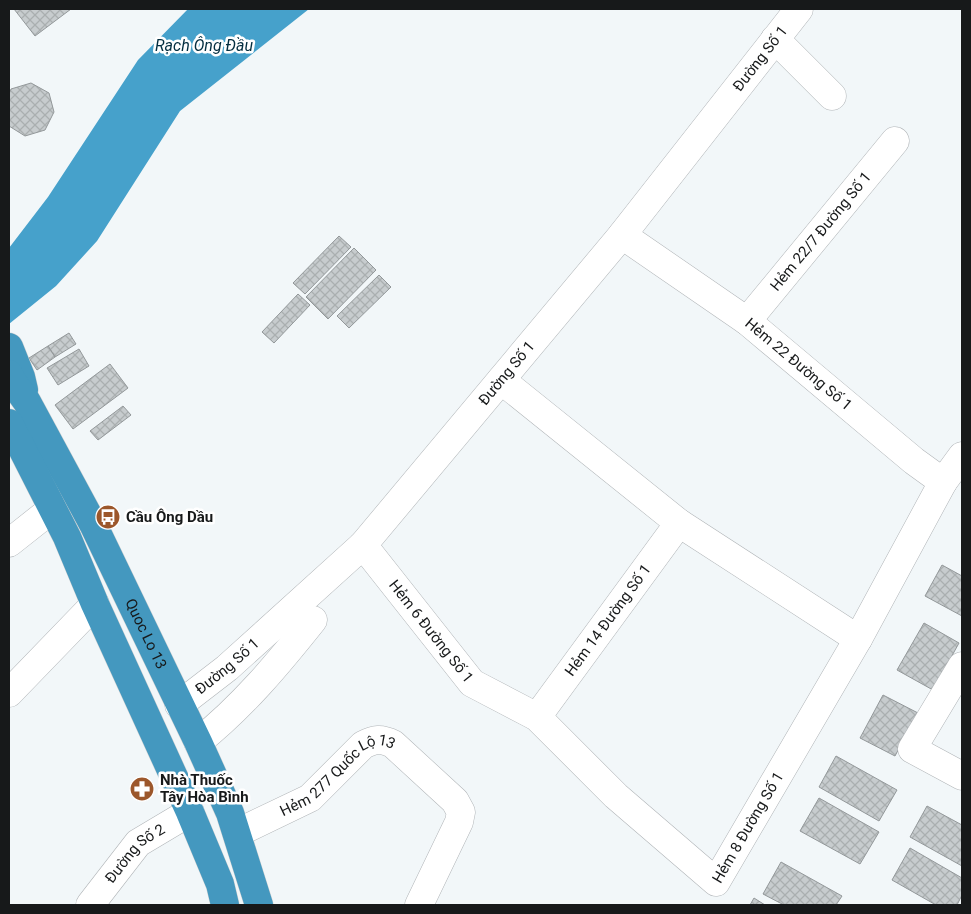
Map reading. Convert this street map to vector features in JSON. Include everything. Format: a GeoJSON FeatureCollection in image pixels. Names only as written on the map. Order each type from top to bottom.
{"type":"FeatureCollection","features":[{"type":"Feature","properties":{"kind":"highway"},"geometry":{"type":"LineString","coordinates":[[9,347],[21,377],[27,402]]}},
{"type":"Feature","properties":{"kind":"highway","name":"Quoc Lo 13"},"geometry":{"type":"LineString","coordinates":[[9,374],[27,402],[93,524],[198,742],[230,813],[259,905]]}},
{"type":"Feature","properties":{"kind":"highway"},"geometry":{"type":"LineString","coordinates":[[9,423],[67,537],[95,604],[190,812],[220,884],[225,905]]}},
{"type":"Feature","properties":{"kind":"street","name":"Đường Số 1"},"geometry":{"type":"LineString","coordinates":[[179,705],[227,668],[363,545],[622,235],[799,9]]}},
{"type":"Feature","properties":{"kind":"street"},"geometry":{"type":"LineString","coordinates":[[775,39],[832,96]]}},
{"type":"Feature","properties":{"kind":"street","name":"Hẻm 22/7 Đường Số 1"},"geometry":{"type":"LineString","coordinates":[[747,321],[895,140]]}},
{"type":"Feature","properties":{"kind":"street","name":"Hẻm 22 Đường Số 1"},"geometry":{"type":"LineString","coordinates":[[622,235],[747,321],[914,461],[943,482]]}},
{"type":"Feature","properties":{"kind":"street"},"geometry":{"type":"LineString","coordinates":[[501,380],[679,523],[858,639],[943,482],[962,456]]}},
{"type":"Feature","properties":{"kind":"street"},"geometry":{"type":"LineString","coordinates":[[9,543],[52,509]]}},
{"type":"Feature","properties":{"kind":"street","name":"Hẻm 14 Đường Số 1"},"geometry":{"type":"LineString","coordinates":[[537,717],[679,523]]}},
{"type":"Feature","properties":{"kind":"street","name":"Hẻm 6 Đường Số 1"},"geometry":{"type":"LineString","coordinates":[[363,545],[472,682],[537,717]]}},
{"type":"Feature","properties":{"kind":"street"},"geometry":{"type":"LineString","coordinates":[[9,693],[95,604]]}},
{"type":"Feature","properties":{"kind":"street"},"geometry":{"type":"LineString","coordinates":[[198,742],[221,724],[272,672],[313,620]]}},
{"type":"Feature","properties":{"kind":"street","name":"Hẻm 8 Đường Số 1"},"geometry":{"type":"LineString","coordinates":[[537,717],[616,796],[716,882],[858,639]]}},
{"type":"Feature","properties":{"kind":"street"},"geometry":{"type":"LineString","coordinates":[[962,666],[912,749],[962,776]]}},
{"type":"Feature","properties":{"kind":"street","name":"Hẻm 277 Quốc Lộ 13"},"geometry":{"type":"LineString","coordinates":[[237,833],[310,798],[363,744],[374,739],[385,740],[393,744],[455,801],[460,812],[459,822],[419,905]]}},
{"type":"Feature","properties":{"kind":"street","name":"Đường Số 2"},"geometry":{"type":"LineString","coordinates":[[90,905],[138,843],[190,812]]}},
{"type":"Feature","properties":{"kind":"water","name":"Rạch Ông Đầu"},"geometry":{"type":"Polygon","coordinates":[[[188,9],[309,9],[180,111],[97,241],[56,286],[9,324],[9,248],[48,197],[138,60],[188,9]]]}},
{"type":"Feature","properties":{"kind":"building"},"geometry":{"type":"Polygon","coordinates":[[[14,9],[71,9],[35,36],[14,9]]]}},
{"type":"Feature","properties":{"kind":"building"},"geometry":{"type":"Polygon","coordinates":[[[31,83],[49,93],[54,112],[45,130],[25,136],[9,126],[9,94],[11,89],[31,83]]]}},
{"type":"Feature","properties":{"kind":"building"},"geometry":{"type":"Polygon","coordinates":[[[339,236],[351,247],[305,294],[293,283],[339,236]]]}},
{"type":"Feature","properties":{"kind":"building"},"geometry":{"type":"Polygon","coordinates":[[[354,248],[376,270],[328,319],[306,297],[354,248]]]}},
{"type":"Feature","properties":{"kind":"building"},"geometry":{"type":"Polygon","coordinates":[[[379,275],[391,287],[349,328],[337,316],[379,275]]]}},
{"type":"Feature","properties":{"kind":"building"},"geometry":{"type":"Polygon","coordinates":[[[298,294],[310,305],[274,343],[262,332],[298,294]]]}},
{"type":"Feature","properties":{"kind":"building"},"geometry":{"type":"Polygon","coordinates":[[[69,333],[76,344],[55,357],[48,346],[69,333]]]}},
{"type":"Feature","properties":{"kind":"building"},"geometry":{"type":"Polygon","coordinates":[[[48,346],[55,357],[37,370],[29,358],[48,346]]]}},
{"type":"Feature","properties":{"kind":"building"},"geometry":{"type":"Polygon","coordinates":[[[79,349],[89,366],[58,385],[47,368],[79,349]]]}},
{"type":"Feature","properties":{"kind":"building"},"geometry":{"type":"Polygon","coordinates":[[[110,364],[128,388],[73,429],[55,405],[110,364]]]}},
{"type":"Feature","properties":{"kind":"building"},"geometry":{"type":"Polygon","coordinates":[[[123,406],[131,415],[98,440],[90,431],[123,406]]]}},
{"type":"Feature","properties":{"kind":"building"},"geometry":{"type":"Polygon","coordinates":[[[942,565],[962,576],[962,616],[925,596],[942,565]]]}},
{"type":"Feature","properties":{"kind":"building"},"geometry":{"type":"Polygon","coordinates":[[[924,623],[959,643],[933,690],[897,670],[924,623]]]}},
{"type":"Feature","properties":{"kind":"building"},"geometry":{"type":"Polygon","coordinates":[[[883,695],[918,713],[895,756],[860,738],[883,695]]]}},
{"type":"Feature","properties":{"kind":"building"},"geometry":{"type":"Polygon","coordinates":[[[836,756],[897,790],[879,821],[819,787],[836,756]]]}},
{"type":"Feature","properties":{"kind":"building"},"geometry":{"type":"Polygon","coordinates":[[[819,798],[879,832],[860,864],[800,831],[819,798]]]}},
{"type":"Feature","properties":{"kind":"building"},"geometry":{"type":"Polygon","coordinates":[[[927,806],[962,825],[962,866],[910,837],[927,806]]]}},
{"type":"Feature","properties":{"kind":"building"},"geometry":{"type":"Polygon","coordinates":[[[910,848],[962,878],[962,895],[957,905],[936,905],[892,880],[910,848]]]}},
{"type":"Feature","properties":{"kind":"building"},"geometry":{"type":"Polygon","coordinates":[[[781,862],[842,896],[836,905],[784,905],[763,894],[781,862]]]}},
{"type":"Feature","properties":{"kind":"building"},"geometry":{"type":"Polygon","coordinates":[[[754,898],[765,905],[750,905],[754,898]]]}},
{"type":"Feature","properties":{"kind":"place","name":"Cầu Ông Dầu"},"geometry":{"type":"Point","coordinates":[108,517]}},
{"type":"Feature","properties":{"kind":"place","name":"Nhà Thuốc Tây Hòa Bình"},"geometry":{"type":"Point","coordinates":[142,789]}}]}
